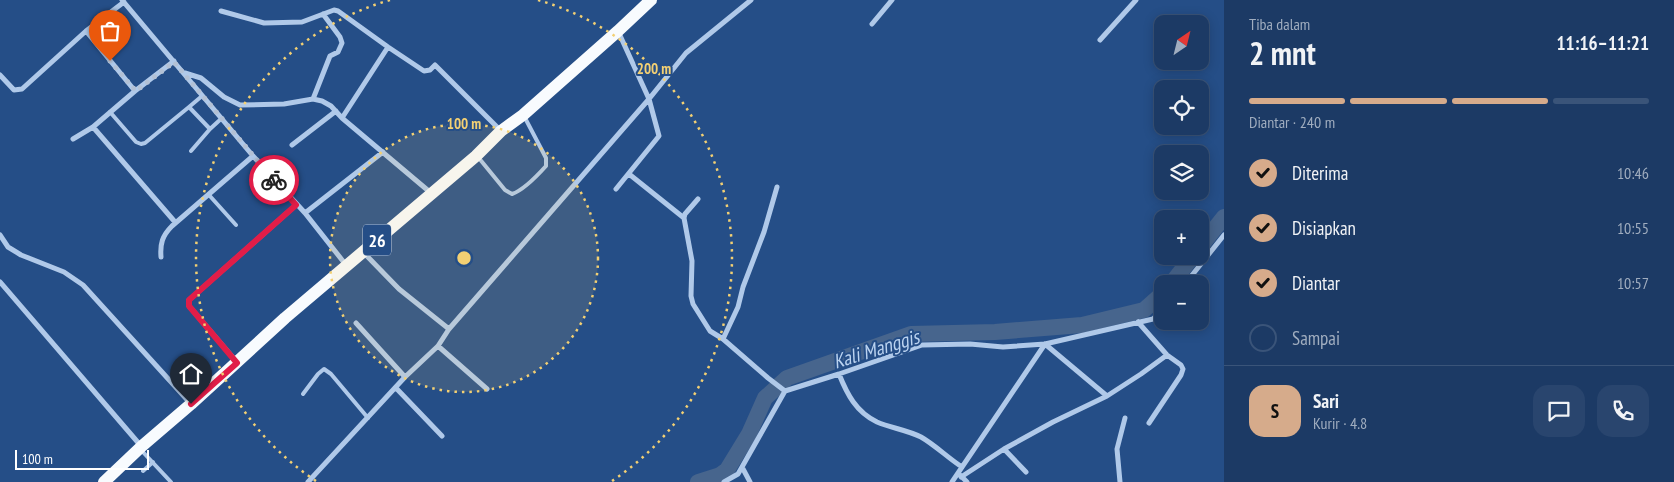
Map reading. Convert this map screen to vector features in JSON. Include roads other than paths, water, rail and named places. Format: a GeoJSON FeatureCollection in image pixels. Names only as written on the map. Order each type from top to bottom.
{"type":"FeatureCollection","features":[{"type":"Feature","properties":{"kind":"highway","name":"26"},"geometry":{"type":"LineString","coordinates":[[104,482],[140,447],[476,156],[501,131],[523,115],[618,32],[645,2]]}},
{"type":"Feature","properties":{"kind":"street"},"geometry":{"type":"LineString","coordinates":[[308,482],[405,377],[438,346],[449,329],[649,99],[686,53],[751,0]]}},
{"type":"Feature","properties":{"kind":"street"},"geometry":{"type":"LineString","coordinates":[[872,24],[892,0]]}},
{"type":"Feature","properties":{"kind":"street"},"geometry":{"type":"LineString","coordinates":[[1100,40],[1136,0]]}},
{"type":"Feature","properties":{"kind":"street"},"geometry":{"type":"LineString","coordinates":[[0,75],[14,90],[22,89],[86,31],[123,1],[347,266]]}},
{"type":"Feature","properties":{"kind":"street"},"geometry":{"type":"LineString","coordinates":[[221,11],[264,23],[302,22],[334,10],[338,11],[424,71],[430,70],[435,65],[438,66],[501,131]]}},
{"type":"Feature","properties":{"kind":"street"},"geometry":{"type":"LineString","coordinates":[[313,99],[330,56],[338,52],[342,43],[340,37],[323,14]]}},
{"type":"Feature","properties":{"kind":"street"},"geometry":{"type":"LineString","coordinates":[[86,31],[136,91]]}},
{"type":"Feature","properties":{"kind":"street"},"geometry":{"type":"LineString","coordinates":[[616,189],[659,136],[649,99],[618,32]]}},
{"type":"Feature","properties":{"kind":"street"},"geometry":{"type":"LineString","coordinates":[[342,118],[388,47]]}},
{"type":"Feature","properties":{"kind":"street"},"geometry":{"type":"LineString","coordinates":[[73,139],[93,127],[174,62]]}},
{"type":"Feature","properties":{"kind":"street"},"geometry":{"type":"LineString","coordinates":[[185,73],[201,78],[224,97],[240,105],[284,104],[313,99],[322,101],[431,193]]}},
{"type":"Feature","properties":{"kind":"street"},"geometry":{"type":"LineString","coordinates":[[292,145],[336,111]]}},
{"type":"Feature","properties":{"kind":"street"},"geometry":{"type":"LineString","coordinates":[[93,127],[175,222]]}},
{"type":"Feature","properties":{"kind":"street"},"geometry":{"type":"LineString","coordinates":[[304,213],[383,152]]}},
{"type":"Feature","properties":{"kind":"street"},"geometry":{"type":"LineString","coordinates":[[161,257],[160,247],[162,239],[175,222],[253,156]]}},
{"type":"Feature","properties":{"kind":"street"},"geometry":{"type":"LineString","coordinates":[[629,174],[684,218]]}},
{"type":"Feature","properties":{"kind":"street"},"geometry":{"type":"LineString","coordinates":[[723,339],[738,307],[743,287],[764,232],[777,187]]}},
{"type":"Feature","properties":{"kind":"street"},"geometry":{"type":"LineString","coordinates":[[698,199],[685,214],[684,218],[692,260],[691,296],[693,304],[710,331],[723,339],[783,390]]}},
{"type":"Feature","properties":{"kind":"street"},"geometry":{"type":"LineString","coordinates":[[237,363],[189,306],[189,300],[296,205]]}},
{"type":"Feature","properties":{"kind":"street"},"geometry":{"type":"LineString","coordinates":[[1191,275],[1224,235]]}},
{"type":"Feature","properties":{"kind":"street"},"geometry":{"type":"LineString","coordinates":[[0,236],[8,247],[21,255],[64,272],[84,285],[191,404]]}},
{"type":"Feature","properties":{"kind":"street"},"geometry":{"type":"LineString","coordinates":[[364,252],[399,289],[449,329]]}},
{"type":"Feature","properties":{"kind":"street"},"geometry":{"type":"LineString","coordinates":[[0,282],[140,447]]}},
{"type":"Feature","properties":{"kind":"street"},"geometry":{"type":"LineString","coordinates":[[724,482],[738,474],[783,390],[839,374],[922,345],[970,344],[1003,347],[1046,344],[1154,317]]}},
{"type":"Feature","properties":{"kind":"street"},"geometry":{"type":"LineString","coordinates":[[1138,322],[1167,355],[1181,365],[1183,369],[1181,375],[1148,423]]}},
{"type":"Feature","properties":{"kind":"street"},"geometry":{"type":"LineString","coordinates":[[356,323],[405,377]]}},
{"type":"Feature","properties":{"kind":"street"},"geometry":{"type":"LineString","coordinates":[[1046,344],[1107,396]]}},
{"type":"Feature","properties":{"kind":"street"},"geometry":{"type":"LineString","coordinates":[[959,475],[962,467],[1046,344]]}},
{"type":"Feature","properties":{"kind":"street"},"geometry":{"type":"LineString","coordinates":[[438,346],[487,389]]}},
{"type":"Feature","properties":{"kind":"street"},"geometry":{"type":"LineString","coordinates":[[952,482],[959,475],[1004,449],[1053,422],[1107,396],[1167,355]]}},
{"type":"Feature","properties":{"kind":"street"},"geometry":{"type":"LineString","coordinates":[[839,374],[847,393],[863,413],[876,421],[922,438],[962,467]]}},
{"type":"Feature","properties":{"kind":"street"},"geometry":{"type":"LineString","coordinates":[[396,388],[442,436]]}},
{"type":"Feature","properties":{"kind":"street"},"geometry":{"type":"LineString","coordinates":[[1120,482],[1117,449],[1126,418]]}},
{"type":"Feature","properties":{"kind":"street"},"geometry":{"type":"LineString","coordinates":[[1004,449],[1026,472]]}},
{"type":"Feature","properties":{"kind":"street"},"geometry":{"type":"LineString","coordinates":[[742,467],[750,482]]}},
{"type":"Feature","properties":{"kind":"street"},"geometry":{"type":"LineString","coordinates":[[959,475],[967,482]]}},
{"type":"Feature","properties":{"kind":"lane"},"geometry":{"type":"LineString","coordinates":[[110,112],[136,142],[141,144],[145,143],[202,96]]}},
{"type":"Feature","properties":{"kind":"lane"},"geometry":{"type":"LineString","coordinates":[[189,107],[210,129]]}},
{"type":"Feature","properties":{"kind":"lane"},"geometry":{"type":"LineString","coordinates":[[476,156],[505,190],[512,194],[518,192],[541,172],[546,166],[546,158],[523,115]]}},
{"type":"Feature","properties":{"kind":"lane"},"geometry":{"type":"LineString","coordinates":[[191,151],[222,118]]}},
{"type":"Feature","properties":{"kind":"lane"},"geometry":{"type":"LineString","coordinates":[[209,195],[236,225]]}},
{"type":"Feature","properties":{"kind":"lane"},"geometry":{"type":"LineString","coordinates":[[304,394],[318,374],[324,369],[331,374],[368,418]]}},
{"type":"Feature","properties":{"kind":"lane"},"geometry":{"type":"LineString","coordinates":[[140,447],[171,482]]}},
{"type":"Feature","properties":{"kind":"lane"},"geometry":{"type":"LineString","coordinates":[[143,471],[153,462]]}},
{"type":"Feature","properties":{"kind":"waterway","name":"Kali Manggis"},"geometry":{"type":"LineString","coordinates":[[1209,236],[1224,217]]}},
{"type":"Feature","properties":{"kind":"waterway","name":"Kali Manggis"},"geometry":{"type":"LineString","coordinates":[[1178,275],[1186,265]]}},
{"type":"Feature","properties":{"kind":"waterway","name":"Kali Manggis"},"geometry":{"type":"LineString","coordinates":[[698,482],[720,475],[727,470],[749,434],[765,398],[787,378],[911,334],[995,332],[1082,325],[1144,310],[1154,301]]}}]}
